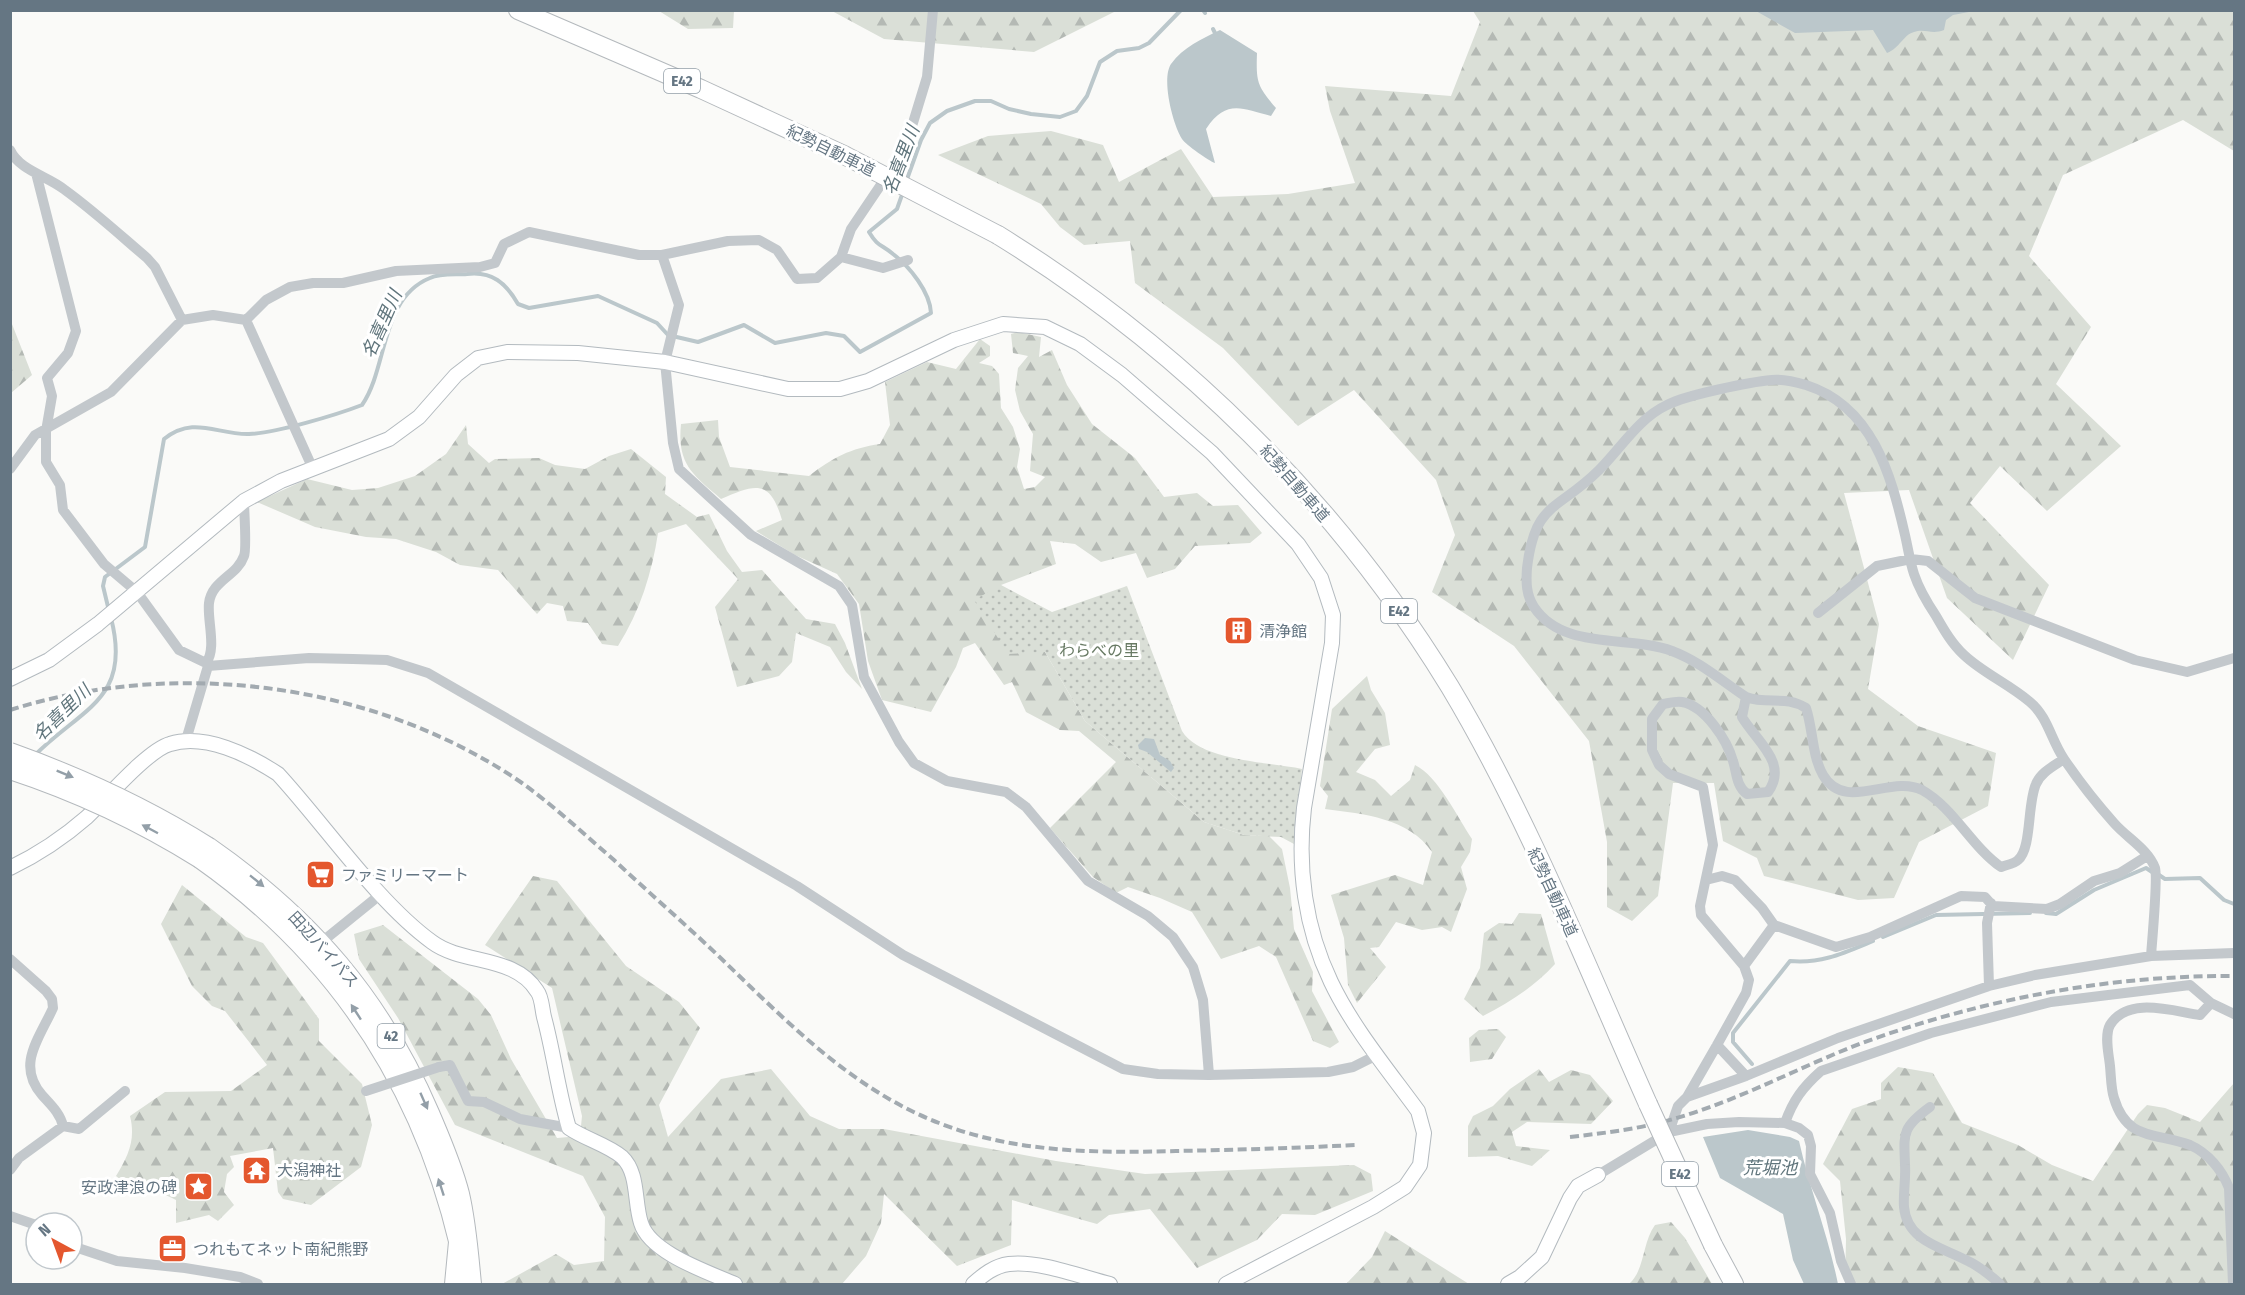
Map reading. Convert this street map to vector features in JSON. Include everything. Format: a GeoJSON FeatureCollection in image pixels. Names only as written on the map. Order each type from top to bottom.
{"type":"FeatureCollection","features":[{"type":"Feature","properties":{"kind":"highway","name":"紀勢自動車道"},"geometry":{"type":"LineString","coordinates":[[518,10],[844,155],[998,235],[1056,271],[1117,315],[1232,413],[1282,467],[1381,585],[1445,680],[1486,752],[1534,851],[1713,1245],[1734,1284]]}},
{"type":"Feature","properties":{"kind":"highway","name":"田辺バイパス"},"geometry":{"type":"LineString","coordinates":[[10,752],[121,797],[166,820],[205,853],[258,904],[316,948],[366,996],[405,1058],[443,1143],[459,1193],[472,1284]]}},
{"type":"Feature","properties":{"kind":"highway","name":"田辺バイパス"},"geometry":{"type":"LineString","coordinates":[[10,770],[42,780],[205,853]]}},
{"type":"Feature","properties":{"kind":"highway","name":"田辺バイパス"},"geometry":{"type":"LineString","coordinates":[[316,948],[398,1077],[425,1137],[458,1242],[464,1284]]}},
{"type":"Feature","properties":{"kind":"highway","name":"42"},"geometry":{"type":"LineString","coordinates":[[459,1193],[470,1229],[480,1284]]}},
{"type":"Feature","properties":{"kind":"highway","name":"42"},"geometry":{"type":"LineString","coordinates":[[454,1284],[458,1242]]}},
{"type":"Feature","properties":{"kind":"street"},"geometry":{"type":"LineString","coordinates":[[246,320],[266,300],[290,287],[313,283],[343,283],[396,272],[480,267],[495,262],[504,244],[529,232],[639,255],[662,255],[728,241],[759,240],[777,250],[797,279],[817,278],[841,257],[851,229],[905,149],[927,77],[933,10]]}},
{"type":"Feature","properties":{"kind":"street"},"geometry":{"type":"LineString","coordinates":[[10,150],[14,158],[63,188],[147,258],[155,267],[182,320]]}},
{"type":"Feature","properties":{"kind":"street"},"geometry":{"type":"LineString","coordinates":[[36,173],[76,332],[68,353],[47,378],[52,396],[46,431],[46,462],[60,484],[63,510],[104,564],[137,592],[179,650],[207,664],[309,658],[387,660],[428,674],[798,886],[903,955],[1123,1069],[1158,1074],[1209,1075],[1328,1072],[1353,1067],[1377,1055]]}},
{"type":"Feature","properties":{"kind":"street"},"geometry":{"type":"LineString","coordinates":[[662,255],[679,305],[676,327],[665,362],[673,442],[679,469],[751,535],[839,586],[852,605],[864,676],[899,742],[914,763],[947,781],[1006,792],[1026,807],[1088,881],[1148,916],[1173,937],[1193,967],[1203,1000],[1209,1075]]}},
{"type":"Feature","properties":{"kind":"street"},"geometry":{"type":"LineString","coordinates":[[841,257],[883,268],[908,260]]}},
{"type":"Feature","properties":{"kind":"street"},"geometry":{"type":"LineString","coordinates":[[10,469],[35,435],[46,431],[111,392],[182,320],[213,315],[246,320]]}},
{"type":"Feature","properties":{"kind":"street"},"geometry":{"type":"LineString","coordinates":[[246,320],[313,469]]}},
{"type":"Feature","properties":{"kind":"street"},"geometry":{"type":"LineString","coordinates":[[10,679],[49,660],[98,624],[243,501],[313,469],[389,439],[419,417],[456,375],[478,358],[519,352],[579,353],[665,362],[788,388],[840,389],[868,381],[954,340],[1003,324],[1045,327],[1080,344],[1122,375],[1212,453],[1298,544],[1321,578],[1333,615],[1332,643],[1301,834],[1303,885],[1312,935],[1331,983],[1377,1055],[1418,1111],[1424,1133],[1420,1165],[1405,1187],[1373,1207],[1226,1284]]}},
{"type":"Feature","properties":{"kind":"street"},"geometry":{"type":"LineString","coordinates":[[2064,759],[2044,773],[2037,783],[2027,819],[2027,848],[2018,861],[2001,867],[1933,797],[1918,789],[1900,786],[1850,794],[1833,786],[1824,776],[1818,763],[1806,708],[1795,700],[1756,701],[1746,698],[1693,660],[1670,650],[1636,641],[1589,639],[1557,628],[1542,617],[1532,605],[1527,591],[1530,542],[1538,523],[1548,510],[1595,473],[1650,414],[1671,403],[1776,380],[1805,385],[1832,396],[1847,407],[1865,426],[1882,457],[1896,495],[1914,573],[1948,636],[1962,653],[2031,703],[2043,715],[2064,759],[2116,826],[2147,856],[2156,870],[2151,956]]}},
{"type":"Feature","properties":{"kind":"street"},"geometry":{"type":"LineString","coordinates":[[186,740],[207,664],[210,644],[210,600],[215,586],[239,564],[245,555],[243,501]]}},
{"type":"Feature","properties":{"kind":"street"},"geometry":{"type":"LineString","coordinates":[[1818,614],[1877,566],[1911,559],[1928,561],[1975,598],[2135,660],[2187,672],[2235,658]]}},
{"type":"Feature","properties":{"kind":"street"},"geometry":{"type":"LineString","coordinates":[[1669,1132],[1678,1106],[1687,1097],[1717,1045],[1746,993],[1749,980],[1744,966],[1701,915],[1700,906],[1713,845],[1706,795],[1703,787],[1669,774],[1659,765],[1652,750],[1652,719],[1663,704],[1682,702],[1698,710],[1716,727],[1732,758],[1740,789],[1747,794],[1760,794],[1768,792],[1775,782],[1776,769],[1767,749],[1742,717],[1746,698]]}},
{"type":"Feature","properties":{"kind":"street"},"geometry":{"type":"LineString","coordinates":[[10,868],[45,851],[86,818],[154,753],[167,744],[186,740],[216,745],[260,762],[278,774],[381,894],[433,943],[449,952],[513,969],[538,991],[551,1042],[559,1095],[569,1128]]}},
{"type":"Feature","properties":{"kind":"street"},"geometry":{"type":"LineString","coordinates":[[1706,880],[1722,876],[1735,880],[1762,908],[1773,926],[1836,947],[1870,938],[1961,896],[1985,897],[1991,903],[2047,909],[2060,904],[2094,881],[2120,873],[2147,856]]}},
{"type":"Feature","properties":{"kind":"street"},"geometry":{"type":"LineString","coordinates":[[316,948],[381,894]]}},
{"type":"Feature","properties":{"kind":"street"},"geometry":{"type":"LineString","coordinates":[[1989,986],[1987,923],[1991,903]]}},
{"type":"Feature","properties":{"kind":"street"},"geometry":{"type":"LineString","coordinates":[[1744,966],[1773,926]]}},
{"type":"Feature","properties":{"kind":"street"},"geometry":{"type":"LineString","coordinates":[[1687,1097],[1746,1076],[1838,1038],[1989,986],[2035,975],[2151,956],[2235,953]]}},
{"type":"Feature","properties":{"kind":"street"},"geometry":{"type":"LineString","coordinates":[[10,959],[52,999],[53,1008],[28,1067],[33,1083],[58,1112],[63,1126]]}},
{"type":"Feature","properties":{"kind":"street"},"geometry":{"type":"LineString","coordinates":[[1785,1123],[1792,1103],[1802,1088],[1821,1071],[1972,1021],[2051,1002],[2190,985],[2211,1003],[2235,1014]]}},
{"type":"Feature","properties":{"kind":"street"},"geometry":{"type":"LineString","coordinates":[[2211,1003],[2200,1015],[2137,1007],[2121,1014],[2109,1027],[2108,1040],[2114,1098],[2127,1124],[2142,1134],[2191,1145],[2208,1157],[2224,1176],[2229,1188],[2233,1284]]}},
{"type":"Feature","properties":{"kind":"street"},"geometry":{"type":"LineString","coordinates":[[1717,1045],[1746,1076]]}},
{"type":"Feature","properties":{"kind":"street"},"geometry":{"type":"LineString","coordinates":[[366,1091],[450,1065],[468,1101],[484,1102],[520,1119],[569,1128],[621,1157],[631,1172],[641,1224],[651,1241],[689,1264],[735,1284]]}},
{"type":"Feature","properties":{"kind":"street"},"geometry":{"type":"LineString","coordinates":[[10,1170],[19,1158],[63,1126],[79,1129],[125,1091]]}},
{"type":"Feature","properties":{"kind":"street"},"geometry":{"type":"LineString","coordinates":[[1930,1107],[1912,1122],[1902,1139],[1905,1165],[1904,1208],[1911,1230],[1924,1241],[1969,1261],[2000,1284]]}},
{"type":"Feature","properties":{"kind":"street"},"geometry":{"type":"LineString","coordinates":[[1508,1284],[1520,1277],[1542,1257],[1578,1186],[1669,1132],[1707,1124],[1785,1123],[1799,1128],[1808,1135],[1811,1146],[1810,1174],[1830,1213],[1841,1262],[1851,1284]]}},
{"type":"Feature","properties":{"kind":"street"},"geometry":{"type":"LineString","coordinates":[[84,1250],[117,1261],[207,1271],[240,1277],[258,1284]]}},
{"type":"Feature","properties":{"kind":"street"},"geometry":{"type":"LineString","coordinates":[[973,1284],[986,1272],[1008,1264],[1031,1264],[1110,1284]]}},
{"type":"Feature","properties":{"kind":"green space"},"geometry":{"type":"Polygon","coordinates":[[[659,11],[734,11],[733,28],[688,29],[659,11]]]}},
{"type":"Feature","properties":{"kind":"green space"},"geometry":{"type":"Polygon","coordinates":[[[832,11],[1116,11],[1034,52],[884,39],[832,11]]]}},
{"type":"Feature","properties":{"kind":"green space"},"geometry":{"type":"Polygon","coordinates":[[[1473,11],[2234,11],[2234,151],[2183,120],[2063,175],[2029,256],[2091,327],[2056,384],[2121,446],[2047,511],[2000,466],[1970,503],[2049,585],[2013,660],[1947,598],[1909,490],[1844,493],[1879,624],[1868,689],[1918,726],[1996,753],[1988,806],[1919,842],[1894,898],[1858,900],[1764,876],[1757,858],[1723,841],[1714,783],[1673,783],[1658,896],[1632,921],[1607,907],[1607,842],[1589,741],[1514,646],[1432,592],[1455,535],[1436,480],[1354,390],[1298,426],[1223,348],[1135,283],[1130,241],[1084,245],[1060,227],[1041,204],[938,155],[988,136],[1051,131],[1103,145],[1119,182],[1181,149],[1213,197],[1288,194],[1355,183],[1330,111],[1325,86],[1451,96],[1480,22],[1473,11]]]}},
{"type":"Feature","properties":{"kind":"green space"},"geometry":{"type":"Polygon","coordinates":[[[10,319],[32,375],[11,393],[10,393],[10,319]]]}},
{"type":"Feature","properties":{"kind":"green space"},"geometry":{"type":"Polygon","coordinates":[[[1018,332],[1041,337],[1039,357],[1052,350],[1067,385],[1092,424],[1135,458],[1164,497],[1197,493],[1213,506],[1238,505],[1262,533],[1250,543],[1195,546],[1175,569],[1147,578],[1136,553],[1101,562],[1075,544],[1050,541],[1056,564],[1001,585],[1045,652],[1085,721],[1204,822],[1244,835],[1269,836],[1282,849],[1290,888],[1294,929],[1313,972],[1312,991],[1339,1042],[1330,1048],[1313,1041],[1276,957],[1259,946],[1221,959],[1192,912],[1128,887],[1116,893],[1093,877],[1050,828],[1116,762],[1079,731],[1060,730],[1026,712],[1012,682],[1004,685],[975,643],[963,648],[956,667],[931,712],[882,700],[868,661],[859,604],[837,574],[795,555],[756,531],[782,520],[767,491],[753,488],[721,499],[695,475],[684,459],[680,438],[681,424],[718,420],[719,437],[730,467],[809,476],[842,455],[880,444],[890,425],[885,382],[927,362],[956,369],[980,339],[990,346],[990,356],[979,363],[992,366],[999,374],[1001,408],[1013,427],[1020,449],[1017,467],[1024,489],[1035,487],[1045,477],[1030,471],[1033,434],[1020,411],[1015,390],[1018,368],[1028,356],[1013,353],[1011,334],[1018,332]]]}},
{"type":"Feature","properties":{"kind":"green space"},"geometry":{"type":"Polygon","coordinates":[[[466,425],[468,444],[489,463],[495,459],[539,458],[555,465],[585,469],[609,456],[631,449],[666,477],[665,494],[697,517],[709,514],[727,551],[742,572],[762,570],[806,619],[835,624],[845,643],[862,689],[846,672],[830,647],[796,633],[792,662],[779,676],[737,687],[715,607],[738,579],[686,524],[658,533],[644,591],[633,619],[618,646],[602,644],[588,623],[567,621],[563,606],[547,603],[537,614],[498,570],[460,565],[436,552],[396,539],[366,537],[315,527],[257,502],[307,479],[352,490],[378,488],[415,476],[446,454],[466,425]]]}},
{"type":"Feature","properties":{"kind":"green space","name":"わらべの里"},"geometry":{"type":"Polygon","coordinates":[[[1001,585],[1052,612],[1127,586],[1182,731],[1191,741],[1204,749],[1236,759],[1302,769],[1294,844],[1281,837],[1244,835],[1204,822],[1085,721],[1045,652],[1008,654],[974,600],[1001,585]]]}},
{"type":"Feature","properties":{"kind":"green space"},"geometry":{"type":"Polygon","coordinates":[[[1367,676],[1371,690],[1385,713],[1390,745],[1375,749],[1356,772],[1375,780],[1391,796],[1410,780],[1415,765],[1432,778],[1472,839],[1470,852],[1461,867],[1467,889],[1451,932],[1442,927],[1422,930],[1396,922],[1379,947],[1370,948],[1386,967],[1357,1003],[1348,985],[1344,938],[1331,895],[1395,875],[1423,885],[1432,852],[1411,832],[1398,825],[1370,816],[1325,809],[1328,796],[1320,786],[1332,709],[1367,676]]]}},
{"type":"Feature","properties":{"kind":"green space"},"geometry":{"type":"Polygon","coordinates":[[[533,876],[557,881],[626,966],[679,1002],[700,1028],[659,1105],[668,1137],[721,1079],[771,1069],[810,1116],[839,1129],[884,1129],[1056,1161],[1145,1174],[1354,1165],[1371,1174],[1373,1191],[1315,1215],[1282,1214],[1257,1240],[1197,1268],[1150,1209],[1109,1215],[1097,1224],[1012,1200],[1011,1245],[957,1266],[884,1194],[881,1223],[866,1256],[842,1284],[502,1284],[556,1254],[574,1265],[604,1261],[605,1217],[583,1176],[455,1125],[398,1018],[359,959],[354,934],[383,925],[478,999],[491,1015],[511,1059],[557,1138],[580,1136],[582,1116],[552,988],[485,945],[533,876]]]}},
{"type":"Feature","properties":{"kind":"green space"},"geometry":{"type":"Polygon","coordinates":[[[182,885],[246,937],[263,943],[319,1019],[319,1041],[362,1084],[372,1125],[361,1167],[311,1205],[283,1199],[278,1192],[273,1148],[230,1156],[234,1167],[227,1174],[224,1192],[234,1205],[218,1221],[209,1215],[176,1223],[176,1200],[161,1193],[137,1187],[116,1176],[130,1148],[132,1125],[130,1116],[165,1092],[231,1091],[267,1065],[225,1011],[212,1006],[192,986],[161,924],[182,885]]]}},
{"type":"Feature","properties":{"kind":"green space"},"geometry":{"type":"Polygon","coordinates":[[[1519,913],[1541,914],[1555,964],[1521,993],[1483,1016],[1464,999],[1480,968],[1484,933],[1499,923],[1512,924],[1519,913]]]}},
{"type":"Feature","properties":{"kind":"green space"},"geometry":{"type":"Polygon","coordinates":[[[1498,1029],[1506,1037],[1492,1059],[1470,1062],[1469,1038],[1479,1030],[1498,1029]]]}},
{"type":"Feature","properties":{"kind":"green space"},"geometry":{"type":"Polygon","coordinates":[[[1898,1067],[1933,1073],[1962,1123],[2018,1145],[2052,1165],[2093,1181],[2138,1114],[2147,1105],[2165,1108],[2200,1122],[2234,1083],[2234,1284],[1845,1284],[1846,1239],[1840,1181],[1823,1164],[1852,1109],[1881,1099],[1881,1083],[1898,1067]]]}},
{"type":"Feature","properties":{"kind":"green space"},"geometry":{"type":"Polygon","coordinates":[[[1539,1069],[1549,1082],[1571,1070],[1590,1075],[1613,1101],[1591,1124],[1527,1122],[1512,1132],[1516,1146],[1550,1150],[1532,1166],[1498,1156],[1468,1157],[1468,1126],[1473,1116],[1493,1106],[1510,1089],[1539,1069]]]}},
{"type":"Feature","properties":{"kind":"green space"},"geometry":{"type":"Polygon","coordinates":[[[1671,1222],[1685,1238],[1712,1284],[1629,1284],[1638,1271],[1655,1225],[1671,1222]]]}},
{"type":"Feature","properties":{"kind":"green space"},"geometry":{"type":"Polygon","coordinates":[[[1385,1231],[1469,1284],[1346,1284],[1372,1257],[1385,1231]]]}},
{"type":"Feature","properties":{"kind":"water"},"geometry":{"type":"Polygon","coordinates":[[[1756,11],[1974,11],[1953,15],[1946,20],[1944,30],[1918,31],[1910,34],[1887,53],[1873,30],[1795,33],[1756,11]]]}},
{"type":"Feature","properties":{"kind":"water"},"geometry":{"type":"Polygon","coordinates":[[[1220,30],[1257,53],[1257,71],[1261,89],[1276,108],[1271,116],[1235,108],[1220,113],[1206,129],[1215,163],[1182,139],[1172,113],[1167,80],[1171,64],[1181,53],[1220,30]]]}},
{"type":"Feature","properties":{"kind":"water"},"geometry":{"type":"Polygon","coordinates":[[[1145,738],[1154,739],[1160,755],[1170,761],[1174,768],[1171,772],[1147,752],[1139,749],[1138,745],[1145,738]]]}},
{"type":"Feature","properties":{"kind":"water","name":"荒堀池"},"geometry":{"type":"Polygon","coordinates":[[[1748,1130],[1790,1137],[1799,1141],[1838,1284],[1804,1284],[1793,1260],[1783,1214],[1720,1178],[1703,1137],[1748,1130]]]}},
{"type":"Feature","properties":{"kind":"waterway","name":"名喜里川"},"geometry":{"type":"LineString","coordinates":[[906,182],[921,140],[930,123],[947,111],[975,101],[991,101],[1009,109],[1060,117],[1076,111],[1087,96],[1100,62],[1117,51],[1139,48],[1149,43],[1181,10]]}},
{"type":"Feature","properties":{"kind":"waterway","name":"名喜里川"},"geometry":{"type":"LineString","coordinates":[[1213,29],[1217,37]]}},
{"type":"Feature","properties":{"kind":"waterway","name":"名喜里川"},"geometry":{"type":"LineString","coordinates":[[109,611],[103,586],[105,577],[145,547],[164,439],[185,428],[196,427],[237,434],[261,433],[306,423],[362,405],[377,372],[393,317],[402,301],[414,288],[430,278],[443,275],[484,274],[503,284],[518,304],[529,308],[598,296],[657,323],[668,335],[698,342],[744,325],[775,343],[826,333],[844,336],[860,352],[931,313],[927,297],[912,273],[899,259],[877,243],[869,232],[897,209],[903,192]]}},
{"type":"Feature","properties":{"kind":"waterway","name":"名喜里川"},"geometry":{"type":"LineString","coordinates":[[35,755],[85,712],[109,685],[115,667],[116,645],[111,618]]}},
{"type":"Feature","properties":{"kind":"waterway"},"geometry":{"type":"LineString","coordinates":[[2046,913],[2056,914],[2094,890],[2146,868],[2152,872]]}},
{"type":"Feature","properties":{"kind":"waterway"},"geometry":{"type":"LineString","coordinates":[[2159,875],[2165,879],[2200,878],[2224,900],[2234,904]]}},
{"type":"Feature","properties":{"kind":"waterway"},"geometry":{"type":"LineString","coordinates":[[1883,937],[1936,915],[2030,913]]}},
{"type":"Feature","properties":{"kind":"waterway"},"geometry":{"type":"LineString","coordinates":[[1752,1064],[1733,1042],[1733,1033],[1790,961],[1822,959],[1873,941]]}},
{"type":"Feature","properties":{"kind":"railway"},"geometry":{"type":"LineString","coordinates":[[10,710],[74,694],[140,685],[207,683],[274,689],[340,702],[404,722],[465,749],[534,792],[614,860],[815,1046],[874,1090],[905,1108],[968,1133],[1026,1146],[1056,1149],[1146,1152],[1356,1145]]}},
{"type":"Feature","properties":{"kind":"railway"},"geometry":{"type":"LineString","coordinates":[[1570,1137],[1635,1128],[1697,1112],[1862,1043],[1952,1014],[2092,985],[2187,977],[2234,976]]}},
{"type":"Feature","properties":{"kind":"place","name":"清浄館"},"geometry":{"type":"Point","coordinates":[1238,631]}},
{"type":"Feature","properties":{"kind":"place","name":"ファミリーマート"},"geometry":{"type":"Point","coordinates":[320,875]}},
{"type":"Feature","properties":{"kind":"place","name":"大潟神社"},"geometry":{"type":"Point","coordinates":[256,1170]}},
{"type":"Feature","properties":{"kind":"place","name":"安政津浪の碑"},"geometry":{"type":"Point","coordinates":[198,1187]}},
{"type":"Feature","properties":{"kind":"place","name":"つれもてネット南紀熊野"},"geometry":{"type":"Point","coordinates":[172,1249]}}]}
